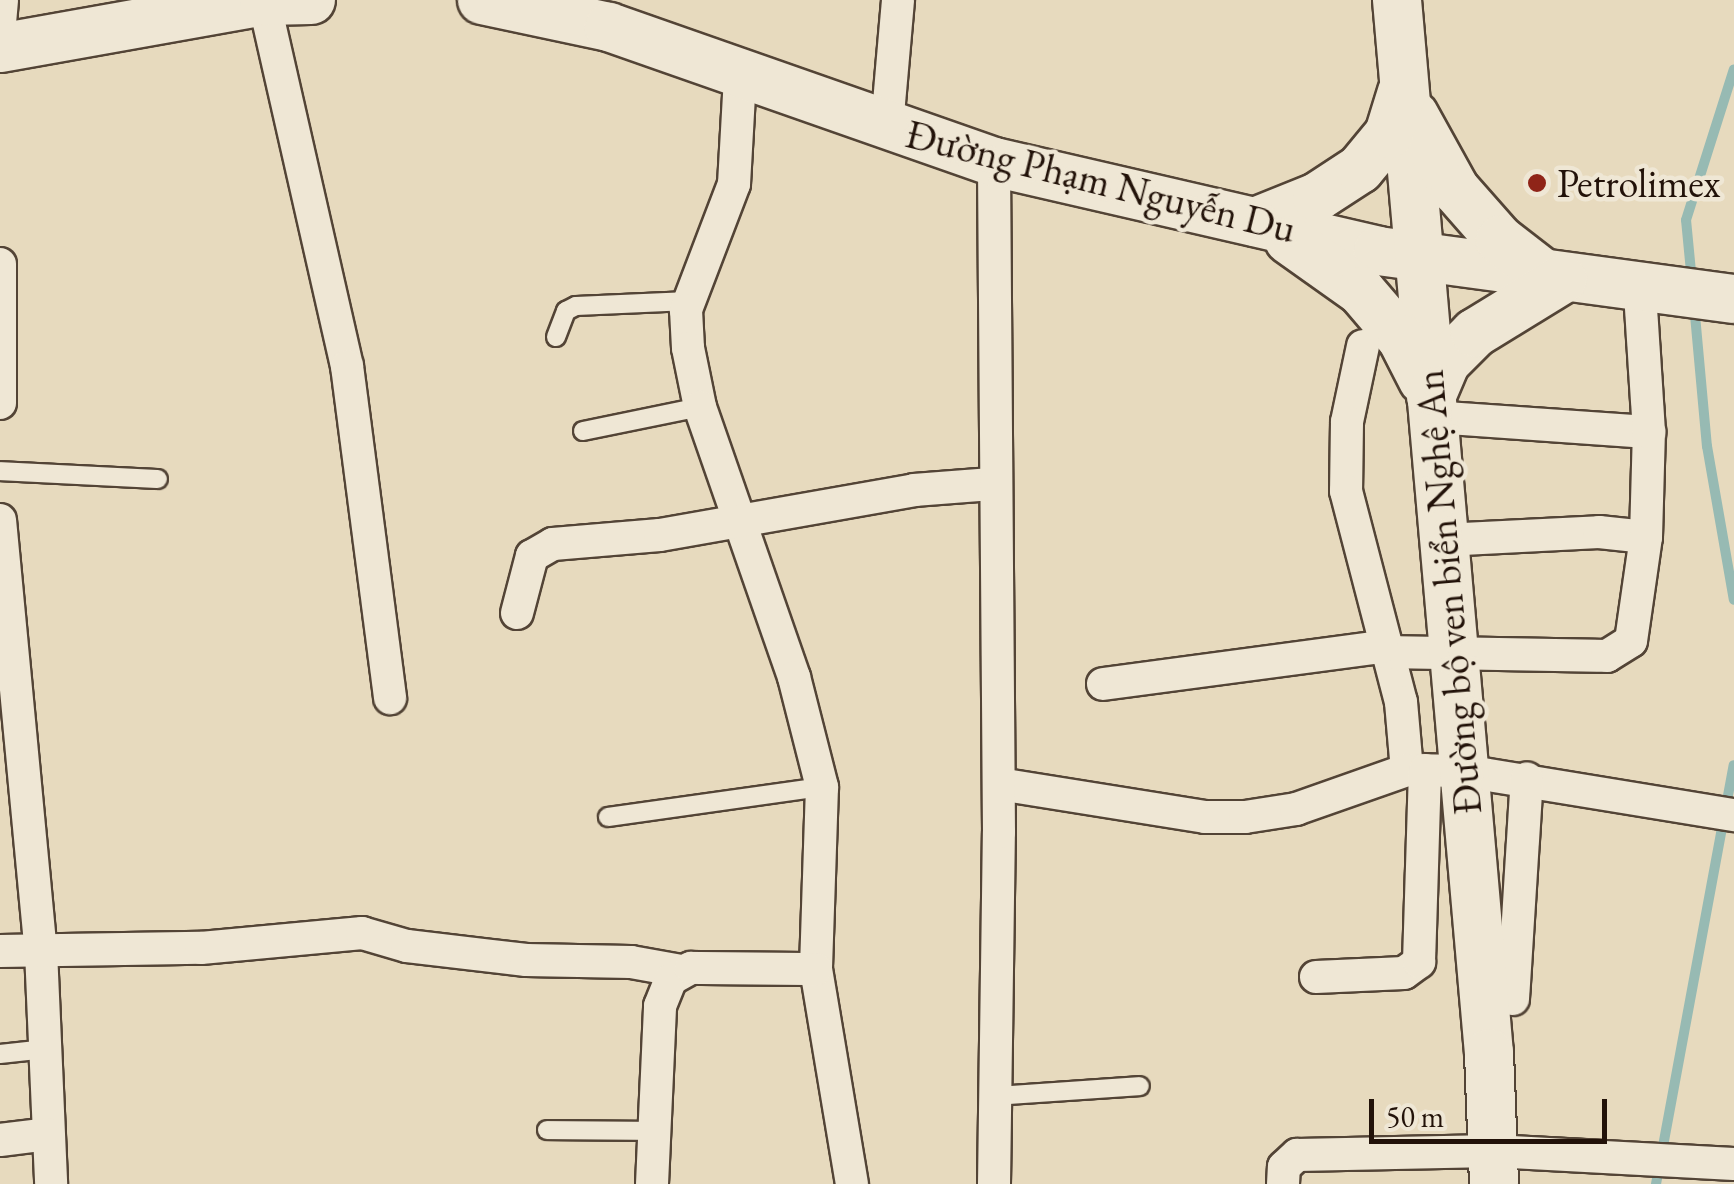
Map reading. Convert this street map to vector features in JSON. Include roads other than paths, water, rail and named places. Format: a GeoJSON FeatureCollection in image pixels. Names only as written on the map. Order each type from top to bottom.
{"type":"FeatureCollection","features":[{"type":"Feature","properties":{"kind":"main road"},"geometry":{"type":"LineString","coordinates":[[0,48],[264,1],[311,0]]}},
{"type":"Feature","properties":{"kind":"main road","name":"Đường Phạm Nguyễn Du"},"geometry":{"type":"LineString","coordinates":[[482,0],[608,14],[740,76],[994,162],[1418,257],[1690,296]]}},
{"type":"Feature","properties":{"kind":"main road","name":"Đường bộ ven biển Nghệ An"},"geometry":{"type":"LineString","coordinates":[[1397,0],[1454,655],[1432,770],[1494,1167]]}},
{"type":"Feature","properties":{"kind":"main road"},"geometry":{"type":"LineString","coordinates":[[1255,222],[1317,197],[1360,169],[1389,134],[1404,89]]}},
{"type":"Feature","properties":{"kind":"main road"},"geometry":{"type":"LineString","coordinates":[[1404,89],[1456,189],[1500,240],[1556,278],[1475,333],[1446,362],[1432,407]]}},
{"type":"Feature","properties":{"kind":"main road"},"geometry":{"type":"LineString","coordinates":[[1255,222],[1312,252],[1361,292],[1402,339],[1432,407]]}},
{"type":"Feature","properties":{"kind":"street"},"geometry":{"type":"LineString","coordinates":[[0,23],[2,0]]}},
{"type":"Feature","properties":{"kind":"street"},"geometry":{"type":"LineString","coordinates":[[886,126],[898,0]]}},
{"type":"Feature","properties":{"kind":"street"},"geometry":{"type":"LineString","coordinates":[[264,1],[347,366],[390,698]]}},
{"type":"Feature","properties":{"kind":"street"},"geometry":{"type":"LineString","coordinates":[[740,76],[734,184],[689,301],[688,348],[700,406],[794,677],[822,787],[816,969],[852,1184]]}},
{"type":"Feature","properties":{"kind":"street"},"geometry":{"type":"LineString","coordinates":[[994,162],[992,484],[999,784],[994,1184]]}},
{"type":"Feature","properties":{"kind":"street"},"geometry":{"type":"LineString","coordinates":[[0,264],[0,404]]}},
{"type":"Feature","properties":{"kind":"street"},"geometry":{"type":"LineString","coordinates":[[1103,684],[1384,649],[1454,655],[1622,652],[1630,642],[1646,538],[1649,432],[1690,296]]}},
{"type":"Feature","properties":{"kind":"street"},"geometry":{"type":"LineString","coordinates":[[1316,977],[1404,973],[1419,962],[1432,770],[1401,702],[1384,649],[1346,491],[1348,422],[1363,346]]}},
{"type":"Feature","properties":{"kind":"street"},"geometry":{"type":"LineString","coordinates":[[1432,407],[1649,432]]}},
{"type":"Feature","properties":{"kind":"street"},"geometry":{"type":"LineString","coordinates":[[517,613],[540,547],[660,535],[738,518],[992,484]]}},
{"type":"Feature","properties":{"kind":"street"},"geometry":{"type":"LineString","coordinates":[[0,520],[14,832],[41,951],[51,1184]]}},
{"type":"Feature","properties":{"kind":"street"},"geometry":{"type":"LineString","coordinates":[[1443,540],[1600,532],[1646,538]]}},
{"type":"Feature","properties":{"kind":"street"},"geometry":{"type":"LineString","coordinates":[[999,784],[1206,818],[1245,817],[1296,809],[1432,770],[1527,778],[1719,812]]}},
{"type":"Feature","properties":{"kind":"street"},"geometry":{"type":"LineString","coordinates":[[1514,999],[1527,778]]}},
{"type":"Feature","properties":{"kind":"street"},"geometry":{"type":"LineString","coordinates":[[0,951],[202,948],[362,933],[492,956],[681,972],[816,969]]}},
{"type":"Feature","properties":{"kind":"street"},"geometry":{"type":"LineString","coordinates":[[652,1184],[660,1006],[681,972]]}},
{"type":"Feature","properties":{"kind":"street"},"geometry":{"type":"LineString","coordinates":[[0,1140],[48,1134]]}},
{"type":"Feature","properties":{"kind":"street"},"geometry":{"type":"LineString","coordinates":[[1283,1184],[1284,1167],[1297,1155],[1494,1167],[1639,1158],[1734,1164]]}},
{"type":"Feature","properties":{"kind":"lane"},"geometry":{"type":"LineString","coordinates":[[556,336],[566,311],[576,306],[689,301]]}},
{"type":"Feature","properties":{"kind":"lane"},"geometry":{"type":"LineString","coordinates":[[582,431],[700,406]]}},
{"type":"Feature","properties":{"kind":"lane"},"geometry":{"type":"LineString","coordinates":[[0,471],[158,479]]}},
{"type":"Feature","properties":{"kind":"lane"},"geometry":{"type":"LineString","coordinates":[[608,816],[822,787]]}},
{"type":"Feature","properties":{"kind":"lane"},"geometry":{"type":"LineString","coordinates":[[0,1054],[46,1049]]}},
{"type":"Feature","properties":{"kind":"lane"},"geometry":{"type":"LineString","coordinates":[[995,1096],[1140,1086]]}},
{"type":"Feature","properties":{"kind":"lane"},"geometry":{"type":"LineString","coordinates":[[547,1130],[655,1131]]}},
{"type":"Feature","properties":{"kind":"waterway"},"geometry":{"type":"LineString","coordinates":[[1692,282],[1686,220],[1734,69]]}},
{"type":"Feature","properties":{"kind":"waterway"},"geometry":{"type":"LineString","coordinates":[[1694,304],[1707,446],[1734,600]]}},
{"type":"Feature","properties":{"kind":"waterway"},"geometry":{"type":"LineString","coordinates":[[1656,1184],[1734,765]]}},
{"type":"Feature","properties":{"kind":"place","name":"Petrolimex"},"geometry":{"type":"Point","coordinates":[1537,183]}}]}
